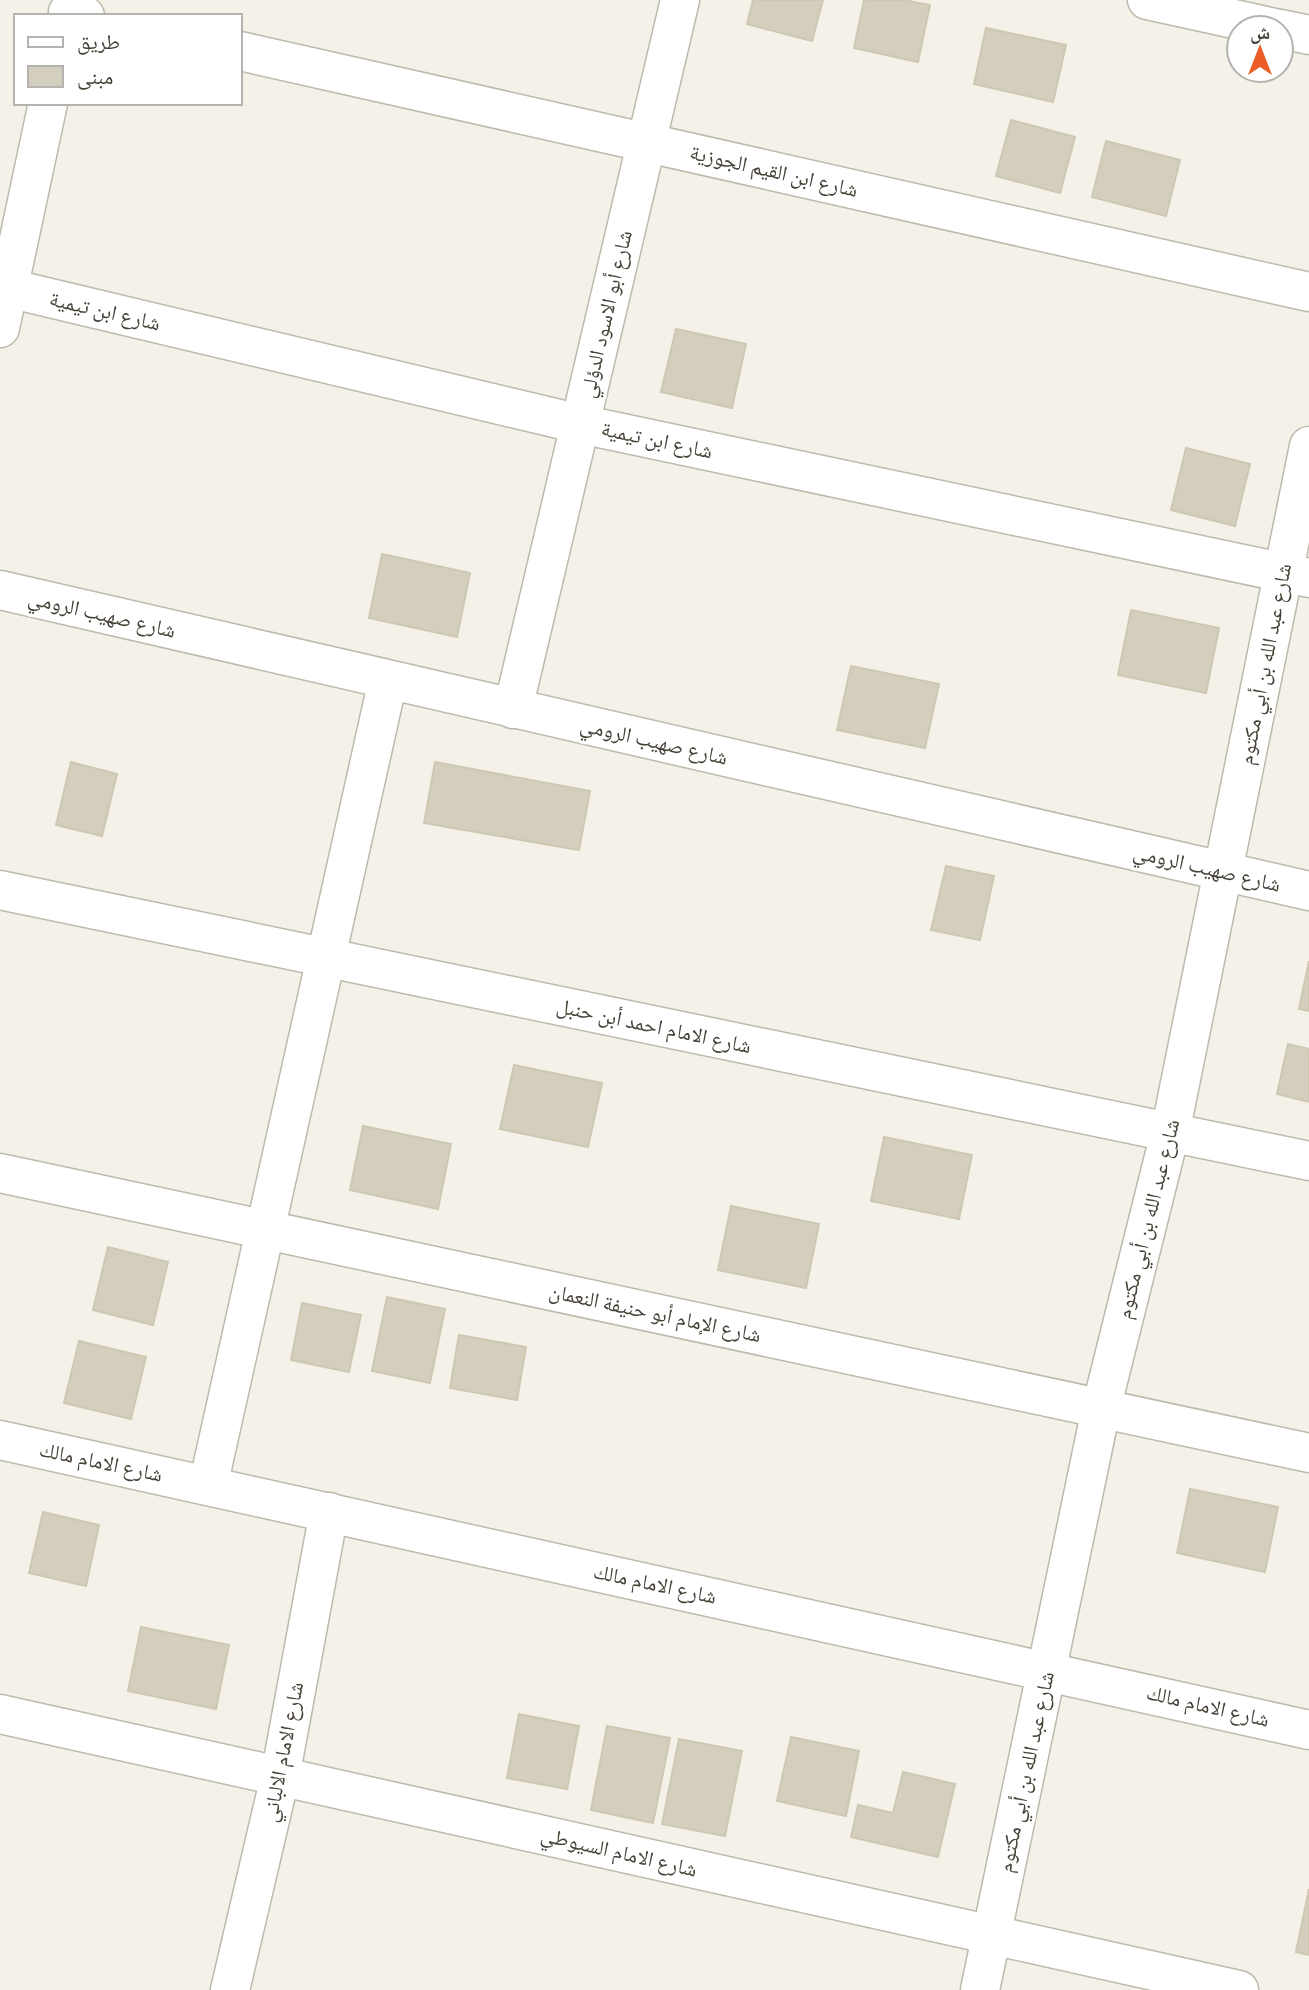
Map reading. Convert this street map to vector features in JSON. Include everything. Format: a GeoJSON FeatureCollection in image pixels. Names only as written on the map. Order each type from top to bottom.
{"type":"FeatureCollection","features":[{"type":"Feature","properties":{"kind":"street","name":"شارع أبو الاسود الدؤلي"},"geometry":{"type":"LineString","coordinates":[[513,709],[680,0]]}},
{"type":"Feature","properties":{"kind":"street"},"geometry":{"type":"LineString","coordinates":[[1147,0],[1225,17]]}},
{"type":"Feature","properties":{"kind":"street","name":"شارع ابن القيم الجوزية"},"geometry":{"type":"LineString","coordinates":[[242,51],[1309,292]]}},
{"type":"Feature","properties":{"kind":"street"},"geometry":{"type":"LineString","coordinates":[[0,328],[48,105]]}},
{"type":"Feature","properties":{"kind":"street","name":"شارع ابن تيمية"},"geometry":{"type":"LineString","coordinates":[[8,288],[580,424],[1296,575]]}},
{"type":"Feature","properties":{"kind":"street","name":"شارع عبد الله بن أبي مكتوم"},"geometry":{"type":"LineString","coordinates":[[980,1990],[1101,1409],[1170,1132],[1224,871],[1296,575],[1309,446]]}},
{"type":"Feature","properties":{"kind":"street","name":"شارع صهيب الرومي"},"geometry":{"type":"LineString","coordinates":[[0,590],[1309,891]]}},
{"type":"Feature","properties":{"kind":"street"},"geometry":{"type":"LineString","coordinates":[[208,1486],[388,680]]}},
{"type":"Feature","properties":{"kind":"street","name":"شارع الامام احمد أبن حنبل"},"geometry":{"type":"LineString","coordinates":[[0,890],[1309,1161]]}},
{"type":"Feature","properties":{"kind":"street","name":"شارع الإمام أبو حنيفة النعمان"},"geometry":{"type":"LineString","coordinates":[[0,1173],[1309,1454]]}},
{"type":"Feature","properties":{"kind":"street","name":"شارع الامام مالك"},"geometry":{"type":"LineString","coordinates":[[0,1440],[1047,1669],[1309,1730]]}},
{"type":"Feature","properties":{"kind":"street","name":"شارع الامام الالباني"},"geometry":{"type":"LineString","coordinates":[[230,1990],[280,1777],[329,1513]]}},
{"type":"Feature","properties":{"kind":"street","name":"شارع الامام السيوطي"},"geometry":{"type":"LineString","coordinates":[[0,1714],[1239,1990]]}},
{"type":"Feature","properties":{"kind":"building"},"geometry":{"type":"Polygon","coordinates":[[[753,0],[823,0],[812,41],[747,24],[753,0]]]}},
{"type":"Feature","properties":{"kind":"building"},"geometry":{"type":"Polygon","coordinates":[[[864,0],[904,0],[930,5],[918,62],[854,48],[864,0]]]}},
{"type":"Feature","properties":{"kind":"building"},"geometry":{"type":"Polygon","coordinates":[[[986,28],[1066,45],[1053,102],[974,84],[986,28]]]}},
{"type":"Feature","properties":{"kind":"building"},"geometry":{"type":"Polygon","coordinates":[[[1011,120],[1075,137],[1060,193],[996,176],[1011,120]]]}},
{"type":"Feature","properties":{"kind":"building"},"geometry":{"type":"Polygon","coordinates":[[[1106,141],[1180,160],[1166,216],[1092,197],[1106,141]]]}},
{"type":"Feature","properties":{"kind":"building"},"geometry":{"type":"Polygon","coordinates":[[[676,329],[746,344],[732,408],[661,392],[676,329]]]}},
{"type":"Feature","properties":{"kind":"building"},"geometry":{"type":"Polygon","coordinates":[[[1186,448],[1250,464],[1235,526],[1171,510],[1186,448]]]}},
{"type":"Feature","properties":{"kind":"building"},"geometry":{"type":"Polygon","coordinates":[[[382,554],[470,573],[457,637],[369,618],[382,554]]]}},
{"type":"Feature","properties":{"kind":"building"},"geometry":{"type":"Polygon","coordinates":[[[1131,610],[1219,628],[1206,693],[1118,675],[1131,610]]]}},
{"type":"Feature","properties":{"kind":"building"},"geometry":{"type":"Polygon","coordinates":[[[851,666],[939,684],[925,748],[837,730],[851,666]]]}},
{"type":"Feature","properties":{"kind":"building"},"geometry":{"type":"Polygon","coordinates":[[[71,762],[117,774],[102,836],[56,825],[71,762]]]}},
{"type":"Feature","properties":{"kind":"building"},"geometry":{"type":"Polygon","coordinates":[[[435,762],[590,791],[579,850],[424,823],[435,762]]]}},
{"type":"Feature","properties":{"kind":"building"},"geometry":{"type":"Polygon","coordinates":[[[946,866],[994,876],[980,940],[931,930],[946,866]]]}},
{"type":"Feature","properties":{"kind":"building"},"geometry":{"type":"Polygon","coordinates":[[[1309,961],[1309,1011],[1299,1009],[1309,961]]]}},
{"type":"Feature","properties":{"kind":"building"},"geometry":{"type":"Polygon","coordinates":[[[1288,1044],[1309,1049],[1309,1102],[1277,1094],[1288,1044]]]}},
{"type":"Feature","properties":{"kind":"building"},"geometry":{"type":"Polygon","coordinates":[[[514,1065],[602,1083],[588,1147],[500,1129],[514,1065]]]}},
{"type":"Feature","properties":{"kind":"building"},"geometry":{"type":"Polygon","coordinates":[[[363,1126],[451,1144],[438,1209],[350,1190],[363,1126]]]}},
{"type":"Feature","properties":{"kind":"building"},"geometry":{"type":"Polygon","coordinates":[[[884,1137],[972,1155],[959,1219],[871,1201],[884,1137]]]}},
{"type":"Feature","properties":{"kind":"building"},"geometry":{"type":"Polygon","coordinates":[[[731,1206],[819,1224],[806,1288],[718,1270],[731,1206]]]}},
{"type":"Feature","properties":{"kind":"building"},"geometry":{"type":"Polygon","coordinates":[[[108,1247],[168,1262],[153,1325],[93,1310],[108,1247]]]}},
{"type":"Feature","properties":{"kind":"building"},"geometry":{"type":"Polygon","coordinates":[[[387,1297],[445,1309],[430,1383],[372,1371],[387,1297]]]}},
{"type":"Feature","properties":{"kind":"building"},"geometry":{"type":"Polygon","coordinates":[[[302,1303],[361,1315],[349,1372],[291,1360],[302,1303]]]}},
{"type":"Feature","properties":{"kind":"building"},"geometry":{"type":"Polygon","coordinates":[[[459,1335],[526,1347],[517,1400],[450,1388],[459,1335]]]}},
{"type":"Feature","properties":{"kind":"building"},"geometry":{"type":"Polygon","coordinates":[[[79,1341],[146,1357],[131,1419],[64,1403],[79,1341]]]}},
{"type":"Feature","properties":{"kind":"building"},"geometry":{"type":"Polygon","coordinates":[[[1190,1489],[1278,1507],[1265,1572],[1177,1553],[1190,1489]]]}},
{"type":"Feature","properties":{"kind":"building"},"geometry":{"type":"Polygon","coordinates":[[[43,1512],[99,1525],[86,1586],[29,1573],[43,1512]]]}},
{"type":"Feature","properties":{"kind":"building"},"geometry":{"type":"Polygon","coordinates":[[[141,1627],[229,1645],[216,1709],[128,1691],[141,1627]]]}},
{"type":"Feature","properties":{"kind":"building"},"geometry":{"type":"Polygon","coordinates":[[[519,1714],[579,1726],[567,1789],[507,1778],[519,1714]]]}},
{"type":"Feature","properties":{"kind":"building"},"geometry":{"type":"Polygon","coordinates":[[[607,1726],[670,1738],[653,1823],[591,1810],[607,1726]]]}},
{"type":"Feature","properties":{"kind":"building"},"geometry":{"type":"Polygon","coordinates":[[[791,1737],[859,1751],[846,1816],[777,1801],[791,1737]]]}},
{"type":"Feature","properties":{"kind":"building"},"geometry":{"type":"Polygon","coordinates":[[[679,1739],[742,1751],[725,1836],[662,1824],[679,1739]]]}},
{"type":"Feature","properties":{"kind":"building"},"geometry":{"type":"Polygon","coordinates":[[[903,1772],[955,1784],[938,1857],[851,1837],[858,1805],[893,1813],[903,1772]]]}},
{"type":"Feature","properties":{"kind":"building"},"geometry":{"type":"Polygon","coordinates":[[[1309,1889],[1309,1955],[1296,1952],[1309,1889]]]}}]}
